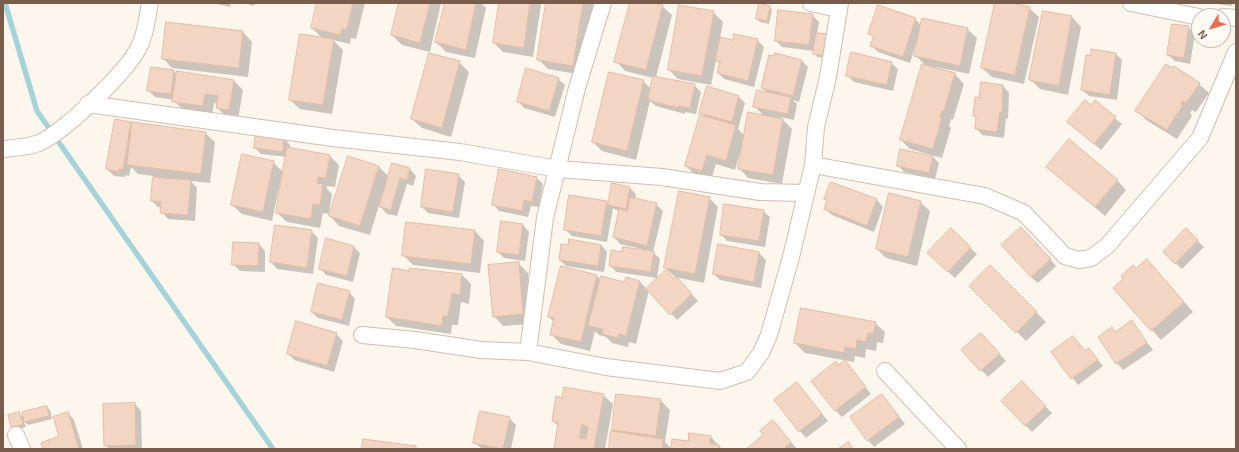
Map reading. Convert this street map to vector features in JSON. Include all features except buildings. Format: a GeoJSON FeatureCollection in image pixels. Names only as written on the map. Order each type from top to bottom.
{"type":"FeatureCollection","features":[{"type":"Feature","properties":{"kind":"street"},"geometry":{"type":"LineString","coordinates":[[3,149],[38,144],[62,130],[129,64],[140,46],[147,22],[150,3]]}},
{"type":"Feature","properties":{"kind":"street"},"geometry":{"type":"LineString","coordinates":[[528,352],[545,218],[578,88],[603,3]]}},
{"type":"Feature","properties":{"kind":"street"},"geometry":{"type":"LineString","coordinates":[[362,335],[414,340],[481,350],[528,352],[606,367],[720,381],[747,372],[761,353],[771,328],[791,257],[813,164],[816,127],[828,77],[839,6],[811,3]]}},
{"type":"Feature","properties":{"kind":"street"},"geometry":{"type":"LineString","coordinates":[[1131,3],[1191,14]]}},
{"type":"Feature","properties":{"kind":"street"},"geometry":{"type":"LineString","coordinates":[[813,164],[984,196],[1024,213],[1066,256],[1079,260],[1091,258],[1107,246],[1200,138],[1236,52]]}},
{"type":"Feature","properties":{"kind":"street"},"geometry":{"type":"LineString","coordinates":[[88,104],[333,138],[460,152],[558,169],[662,177],[760,192],[805,194]]}},
{"type":"Feature","properties":{"kind":"street"},"geometry":{"type":"LineString","coordinates":[[885,371],[958,449]]}},
{"type":"Feature","properties":{"kind":"waterway"},"geometry":{"type":"LineString","coordinates":[[5,3],[37,111],[273,449]]}}]}
